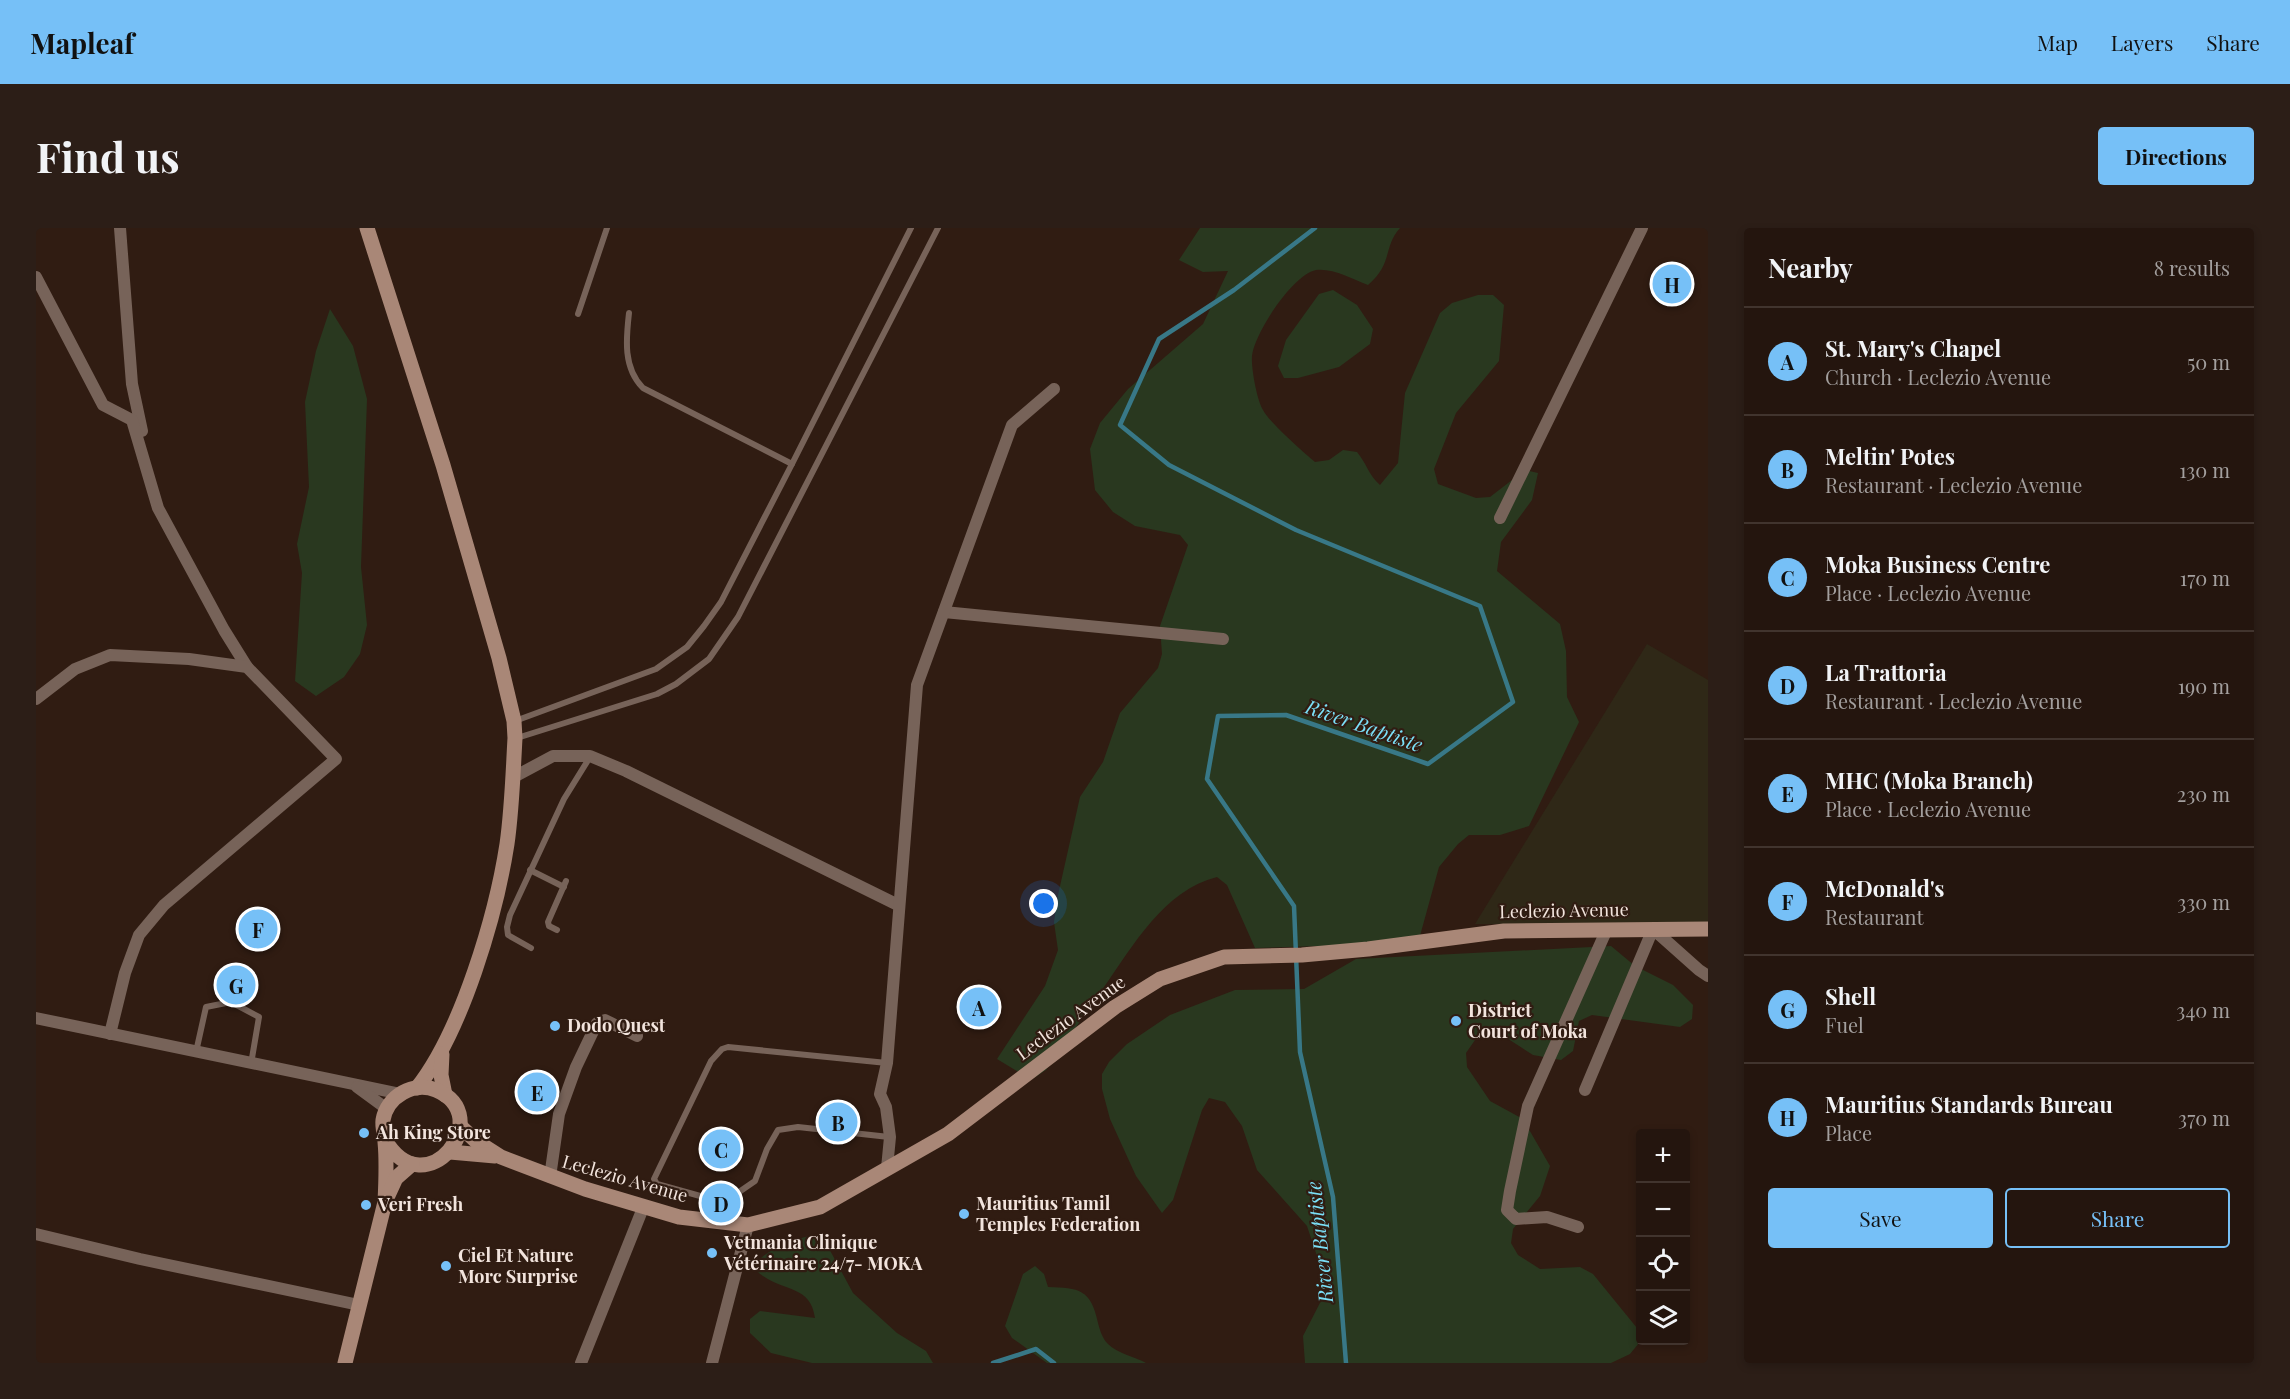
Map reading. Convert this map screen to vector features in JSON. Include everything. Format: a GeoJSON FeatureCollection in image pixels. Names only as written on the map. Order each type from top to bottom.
{"type":"FeatureCollection","features":[{"type":"Feature","properties":{"kind":"main road"},"geometry":{"type":"LineString","coordinates":[[367,230],[443,465],[499,658],[514,722],[515,738],[507,843],[494,905],[471,980],[442,1051],[417,1088]]}},
{"type":"Feature","properties":{"kind":"main road","name":"Leclezio Avenue"},"geometry":{"type":"LineString","coordinates":[[460,1126],[476,1141],[501,1157],[550,1177],[643,1208],[678,1217],[748,1225],[820,1207],[948,1134],[1115,1007],[1160,979],[1224,957],[1302,955],[1368,949],[1504,931],[1708,929]]}},
{"type":"Feature","properties":{"kind":"main road"},"geometry":{"type":"LineString","coordinates":[[385,1140],[401,1159],[412,1164],[433,1163],[450,1152],[455,1145],[460,1126],[456,1109],[445,1095],[441,1075],[442,1051]]}},
{"type":"Feature","properties":{"kind":"main road"},"geometry":{"type":"LineString","coordinates":[[385,1202],[383,1119],[387,1109],[401,1094],[417,1088],[427,1088],[445,1095]]}},
{"type":"Feature","properties":{"kind":"main road","name":"Leclezio Avenue"},"geometry":{"type":"LineString","coordinates":[[450,1152],[501,1157]]}},
{"type":"Feature","properties":{"kind":"main road"},"geometry":{"type":"LineString","coordinates":[[345,1363],[385,1202],[396,1178],[412,1164]]}},
{"type":"Feature","properties":{"kind":"street"},"geometry":{"type":"LineString","coordinates":[[120,228],[132,384],[158,508]]}},
{"type":"Feature","properties":{"kind":"street"},"geometry":{"type":"LineString","coordinates":[[1500,518],[1642,228]]}},
{"type":"Feature","properties":{"kind":"street"},"geometry":{"type":"LineString","coordinates":[[36,277],[102,405],[132,420],[158,508],[224,630],[248,667],[336,759],[171,898],[145,928],[125,973],[110,1034]]}},
{"type":"Feature","properties":{"kind":"street"},"geometry":{"type":"LineString","coordinates":[[887,1168],[890,1137],[886,1107],[880,1094],[887,1063],[917,685],[1012,425],[1053,390]]}},
{"type":"Feature","properties":{"kind":"street"},"geometry":{"type":"LineString","coordinates":[[944,612],[1222,639]]}},
{"type":"Feature","properties":{"kind":"street"},"geometry":{"type":"LineString","coordinates":[[36,699],[75,669],[110,656],[189,659],[248,667]]}},
{"type":"Feature","properties":{"kind":"street"},"geometry":{"type":"LineString","coordinates":[[512,778],[554,756],[590,756],[626,771],[898,905]]}},
{"type":"Feature","properties":{"kind":"street"},"geometry":{"type":"LineString","coordinates":[[1578,1227],[1547,1217],[1516,1219],[1508,1210],[1509,1191],[1528,1106],[1607,929]]}},
{"type":"Feature","properties":{"kind":"street"},"geometry":{"type":"LineString","coordinates":[[1585,1090],[1653,929],[1708,976]]}},
{"type":"Feature","properties":{"kind":"street"},"geometry":{"type":"LineString","coordinates":[[36,1018],[401,1094]]}},
{"type":"Feature","properties":{"kind":"street"},"geometry":{"type":"LineString","coordinates":[[550,1177],[560,1114],[576,1067],[597,1023],[605,1020],[637,1036]]}},
{"type":"Feature","properties":{"kind":"street"},"geometry":{"type":"LineString","coordinates":[[351,1083],[387,1109]]}},
{"type":"Feature","properties":{"kind":"street"},"geometry":{"type":"LineString","coordinates":[[581,1363],[643,1208]]}},
{"type":"Feature","properties":{"kind":"street"},"geometry":{"type":"LineString","coordinates":[[712,1363],[748,1225]]}},
{"type":"Feature","properties":{"kind":"street"},"geometry":{"type":"LineString","coordinates":[[36,1234],[151,1262],[359,1305]]}},
{"type":"Feature","properties":{"kind":"lane"},"geometry":{"type":"LineString","coordinates":[[578,314],[607,228]]}},
{"type":"Feature","properties":{"kind":"lane"},"geometry":{"type":"LineString","coordinates":[[514,722],[656,669],[687,647],[721,602],[911,228]]}},
{"type":"Feature","properties":{"kind":"lane"},"geometry":{"type":"LineString","coordinates":[[515,738],[657,694],[692,674],[709,659],[738,617],[938,228]]}},
{"type":"Feature","properties":{"kind":"lane"},"geometry":{"type":"LineString","coordinates":[[629,313],[626,339],[629,365],[635,380],[643,388],[792,464]]}},
{"type":"Feature","properties":{"kind":"lane"},"geometry":{"type":"LineString","coordinates":[[531,948],[511,938],[507,932],[510,915],[564,799],[590,756]]}},
{"type":"Feature","properties":{"kind":"lane"},"geometry":{"type":"LineString","coordinates":[[530,870],[565,884],[548,922],[549,926],[557,930]]}},
{"type":"Feature","properties":{"kind":"lane"},"geometry":{"type":"LineString","coordinates":[[195,1052],[206,1007],[231,1002],[259,1017],[251,1064]]}},
{"type":"Feature","properties":{"kind":"lane"},"geometry":{"type":"LineString","coordinates":[[887,1063],[728,1047],[722,1049],[711,1060],[654,1179],[657,1184],[711,1199],[739,1192],[755,1181],[766,1149],[778,1130],[798,1127],[890,1137]]}},
{"type":"Feature","properties":{"kind":"shaded area"},"geometry":{"type":"Polygon","coordinates":[[[1647,644],[1708,680],[1708,924],[1475,924],[1647,644]]]}},
{"type":"Feature","properties":{"kind":"green space"},"geometry":{"type":"Polygon","coordinates":[[[1200,228],[1400,228],[1391,242],[1385,263],[1368,285],[1342,274],[1322,270],[1307,274],[1297,282],[1286,293],[1267,320],[1254,346],[1252,356],[1252,368],[1261,405],[1266,415],[1279,429],[1315,462],[1329,460],[1343,450],[1357,452],[1380,485],[1398,463],[1405,393],[1440,313],[1452,303],[1478,295],[1493,295],[1504,305],[1499,361],[1456,413],[1434,469],[1438,484],[1476,498],[1490,497],[1525,470],[1538,473],[1532,500],[1501,542],[1497,571],[1560,624],[1566,651],[1567,697],[1579,722],[1529,826],[1500,835],[1469,835],[1458,844],[1439,867],[1418,943],[1255,948],[1227,885],[1217,877],[1181,894],[1152,922],[1126,954],[1046,1070],[1034,1078],[1020,1073],[997,1059],[1045,986],[1058,950],[1054,922],[1080,797],[1103,762],[1120,713],[1158,668],[1162,654],[1160,626],[1188,545],[1180,535],[1135,526],[1113,512],[1095,490],[1090,449],[1100,423],[1128,389],[1203,324],[1228,271],[1203,272],[1179,260],[1200,228]]]}},
{"type":"Feature","properties":{"kind":"green space"},"geometry":{"type":"Polygon","coordinates":[[[1333,290],[1357,305],[1373,329],[1370,344],[1339,367],[1298,378],[1284,378],[1278,366],[1286,340],[1319,294],[1333,290]]]}},
{"type":"Feature","properties":{"kind":"green space"},"geometry":{"type":"Polygon","coordinates":[[[330,309],[353,346],[367,399],[361,567],[367,625],[360,654],[344,677],[316,696],[295,681],[302,573],[297,544],[309,487],[305,402],[316,351],[330,309]]]}},
{"type":"Feature","properties":{"kind":"green space"},"geometry":{"type":"Polygon","coordinates":[[[1611,946],[1635,966],[1673,985],[1693,1005],[1692,1019],[1680,1027],[1592,1015],[1579,1021],[1573,1051],[1561,1060],[1533,1055],[1496,1031],[1482,1030],[1466,1053],[1467,1067],[1490,1101],[1523,1119],[1550,1166],[1540,1196],[1513,1229],[1511,1243],[1518,1255],[1540,1269],[1580,1267],[1593,1274],[1636,1327],[1637,1345],[1630,1354],[1611,1363],[1305,1363],[1303,1336],[1323,1297],[1321,1268],[1307,1226],[1257,1170],[1242,1126],[1225,1102],[1209,1098],[1202,1110],[1173,1200],[1162,1213],[1136,1176],[1110,1119],[1102,1089],[1102,1074],[1109,1062],[1127,1044],[1170,1015],[1235,990],[1304,989],[1356,959],[1611,946]]]}},
{"type":"Feature","properties":{"kind":"green space"},"geometry":{"type":"Polygon","coordinates":[[[814,1235],[826,1243],[853,1293],[897,1333],[926,1351],[933,1363],[812,1363],[771,1353],[750,1333],[750,1319],[760,1311],[815,1318],[808,1300],[795,1291],[771,1281],[753,1266],[780,1246],[814,1235]]]}},
{"type":"Feature","properties":{"kind":"green space"},"geometry":{"type":"Polygon","coordinates":[[[1035,1266],[1044,1274],[1048,1287],[1076,1290],[1087,1297],[1092,1303],[1102,1334],[1108,1344],[1146,1363],[1047,1363],[1012,1338],[1005,1326],[1023,1274],[1035,1266]]]}},
{"type":"Feature","properties":{"kind":"waterway","name":"River Baptiste"},"geometry":{"type":"LineString","coordinates":[[1315,228],[1234,290],[1159,339],[1120,425],[1169,465],[1296,530],[1480,606],[1513,702],[1428,764],[1286,715],[1218,716],[1207,779],[1294,906],[1300,1052],[1333,1197],[1346,1363]]}},
{"type":"Feature","properties":{"kind":"waterway","name":"River Baptiste"},"geometry":{"type":"LineString","coordinates":[[993,1363],[1036,1349],[1054,1363]]}},
{"type":"Feature","properties":{"kind":"place","name":"Mauritius Standards Bureau"},"geometry":{"type":"Point","coordinates":[1672,284]}},
{"type":"Feature","properties":{"kind":"place","name":"McDonald's"},"geometry":{"type":"Point","coordinates":[258,929]}},
{"type":"Feature","properties":{"kind":"place","name":"Shell"},"geometry":{"type":"Point","coordinates":[236,985]}},
{"type":"Feature","properties":{"kind":"place","name":"St. Mary's Chapel"},"geometry":{"type":"Point","coordinates":[979,1007]}},
{"type":"Feature","properties":{"kind":"place","name":"District Court of Moka"},"geometry":{"type":"Point","coordinates":[1456,1021]}},
{"type":"Feature","properties":{"kind":"place","name":"Dodo Quest"},"geometry":{"type":"Point","coordinates":[555,1026]}},
{"type":"Feature","properties":{"kind":"place","name":"MHC (Moka Branch)"},"geometry":{"type":"Point","coordinates":[537,1092]}},
{"type":"Feature","properties":{"kind":"place","name":"Meltin' Potes"},"geometry":{"type":"Point","coordinates":[838,1122]}},
{"type":"Feature","properties":{"kind":"place","name":"Ah King Store"},"geometry":{"type":"Point","coordinates":[364,1133]}},
{"type":"Feature","properties":{"kind":"place","name":"Moka Business Centre"},"geometry":{"type":"Point","coordinates":[721,1149]}},
{"type":"Feature","properties":{"kind":"place","name":"La Trattoria"},"geometry":{"type":"Point","coordinates":[721,1203]}},
{"type":"Feature","properties":{"kind":"place","name":"Veri Fresh"},"geometry":{"type":"Point","coordinates":[366,1205]}},
{"type":"Feature","properties":{"kind":"place","name":"Mauritius Tamil Temples Federation"},"geometry":{"type":"Point","coordinates":[964,1214]}},
{"type":"Feature","properties":{"kind":"place","name":"Vetmania Clinique Vétérinaire 24/7- MOKA"},"geometry":{"type":"Point","coordinates":[712,1253]}},
{"type":"Feature","properties":{"kind":"place","name":"Ciel Et Nature Morc Surprise"},"geometry":{"type":"Point","coordinates":[446,1266]}}]}
